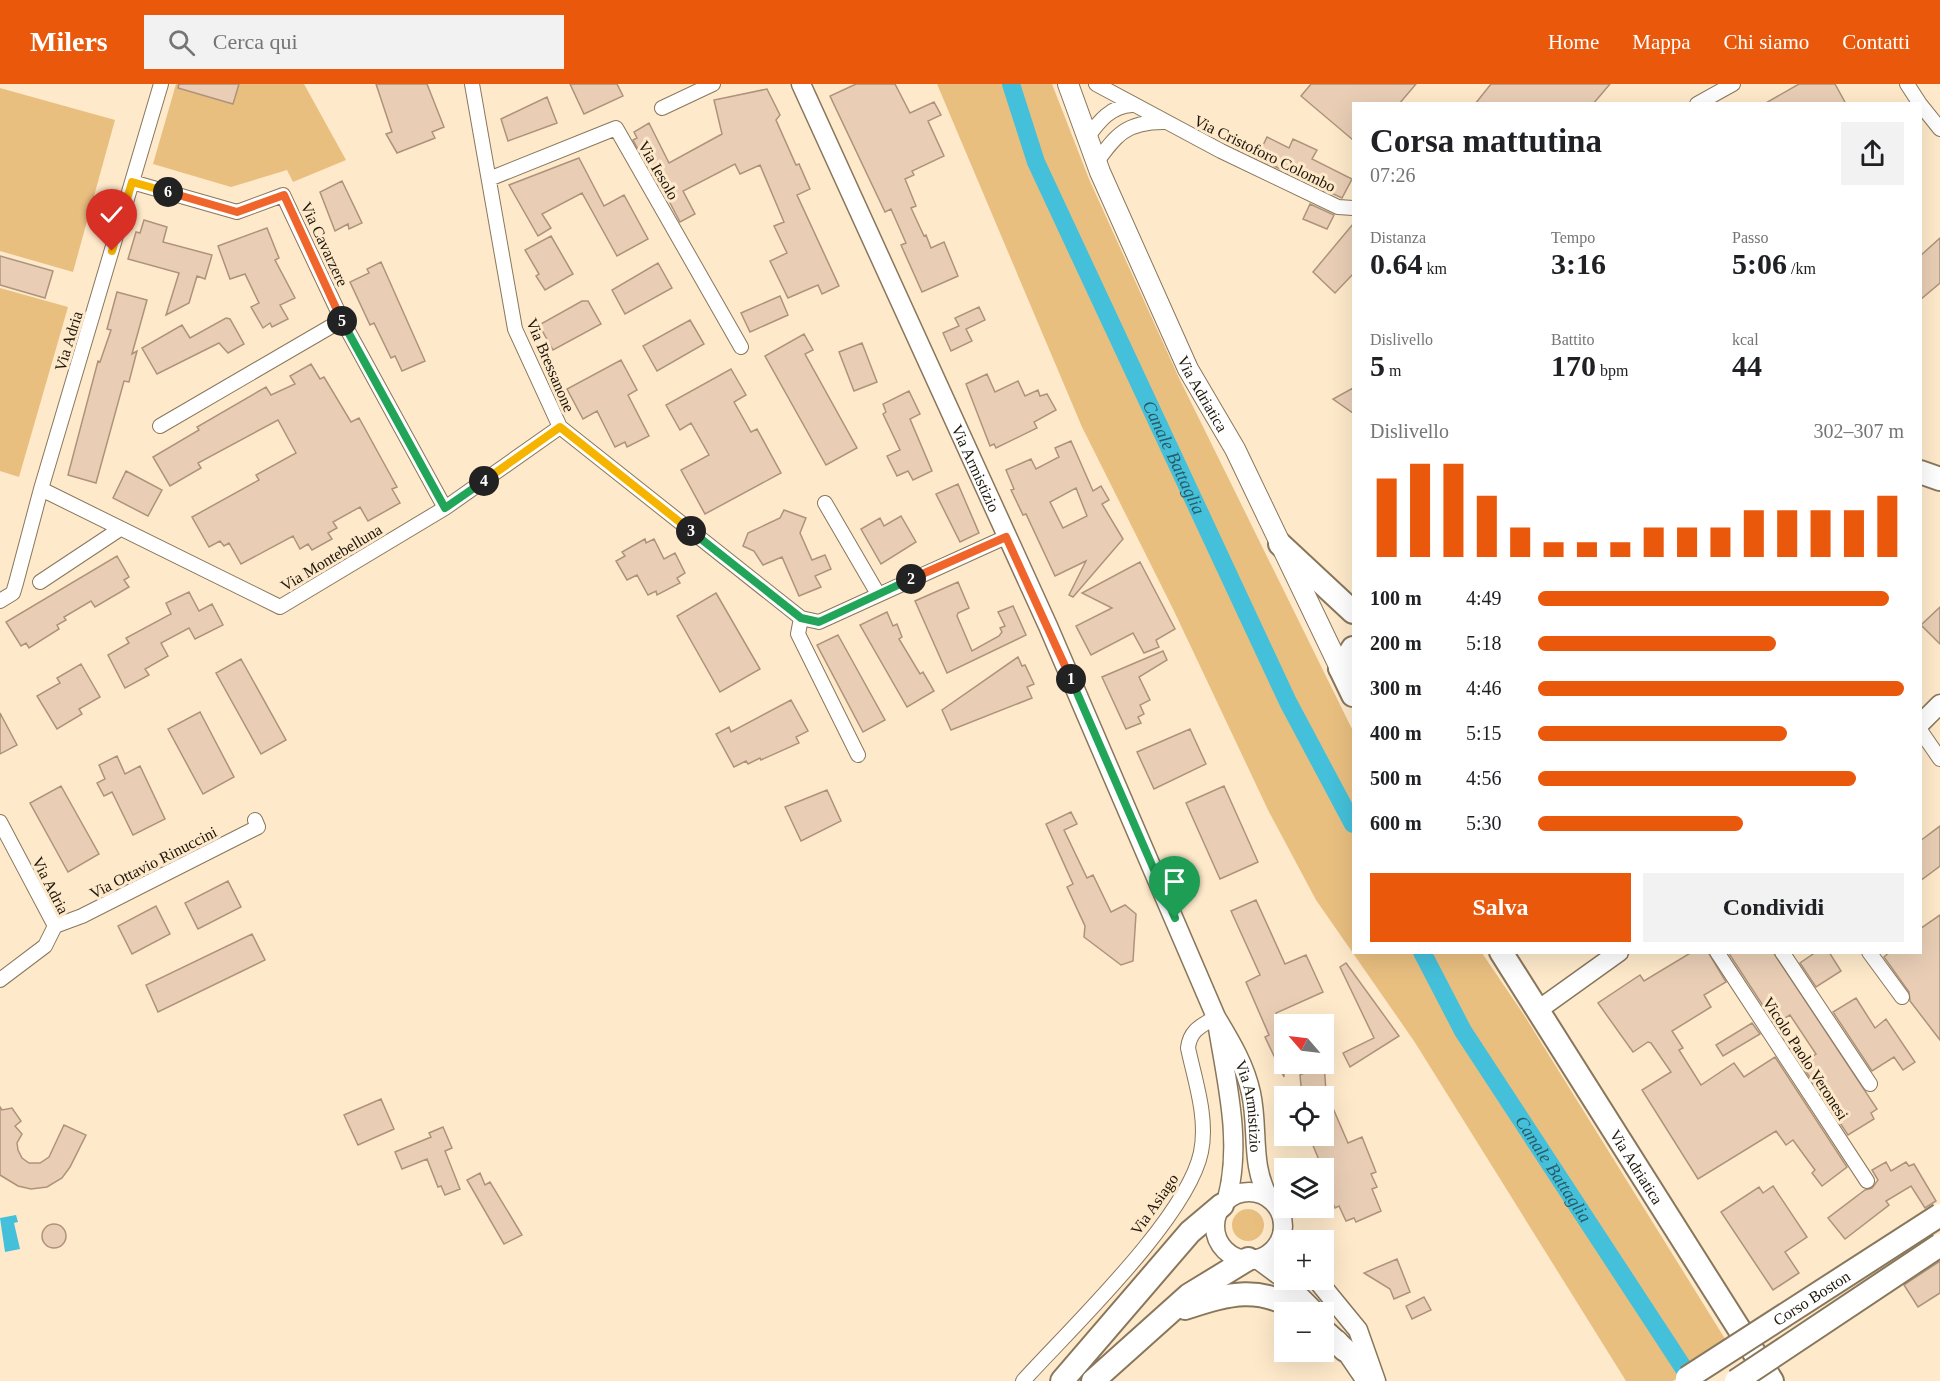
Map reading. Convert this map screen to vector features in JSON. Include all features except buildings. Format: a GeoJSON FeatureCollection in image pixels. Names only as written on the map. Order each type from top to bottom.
{"type":"FeatureCollection","features":[{"type":"Feature","properties":{"kind":"main road","name":"Via Adriatica"},"geometry":{"type":"LineString","coordinates":[[1068,84],[1096,163],[1188,369],[1235,449],[1280,544],[1346,665],[1352,691]]}},
{"type":"Feature","properties":{"kind":"main road"},"geometry":{"type":"LineString","coordinates":[[1922,473],[1940,479]]}},
{"type":"Feature","properties":{"kind":"main road"},"geometry":{"type":"LineString","coordinates":[[1280,544],[1352,611]]}},
{"type":"Feature","properties":{"kind":"main road"},"geometry":{"type":"LineString","coordinates":[[1346,665],[1352,650]]}},
{"type":"Feature","properties":{"kind":"main road","name":"Via Adriatica"},"geometry":{"type":"LineString","coordinates":[[1502,954],[1772,1381]]}},
{"type":"Feature","properties":{"kind":"main road"},"geometry":{"type":"LineString","coordinates":[[1062,1381],[1190,1232],[1225,1202]]}},
{"type":"Feature","properties":{"kind":"main road","name":"Corso Boston"},"geometry":{"type":"LineString","coordinates":[[1683,1381],[1940,1215]]}},
{"type":"Feature","properties":{"kind":"main road","name":"Corso Boston"},"geometry":{"type":"LineString","coordinates":[[1736,1381],[1940,1245]]}},
{"type":"Feature","properties":{"kind":"main road"},"geometry":{"type":"LineString","coordinates":[[1093,1381],[1189,1295],[1253,1259]]}},
{"type":"Feature","properties":{"kind":"main road"},"geometry":{"type":"LineString","coordinates":[[1167,1314],[1229,1294],[1262,1294],[1280,1302]]}},
{"type":"Feature","properties":{"kind":"main road"},"geometry":{"type":"LineString","coordinates":[[1334,1340],[1345,1350]]}},
{"type":"Feature","properties":{"kind":"street","name":"Via Adria"},"geometry":{"type":"LineString","coordinates":[[0,601],[13,592],[41,489],[161,84]]}},
{"type":"Feature","properties":{"kind":"street","name":"Via Bressanone"},"geometry":{"type":"LineString","coordinates":[[472,84],[515,329],[560,427],[801,618]]}},
{"type":"Feature","properties":{"kind":"street"},"geometry":{"type":"LineString","coordinates":[[662,108],[713,84]]}},
{"type":"Feature","properties":{"kind":"street","name":"Via Armistizio"},"geometry":{"type":"LineString","coordinates":[[801,84],[1157,875],[1216,1017],[1242,1061],[1251,1095],[1254,1151],[1260,1183],[1282,1216],[1284,1230]]}},
{"type":"Feature","properties":{"kind":"street","name":"Via Cristoforo Colombo"},"geometry":{"type":"LineString","coordinates":[[1096,84],[1165,122],[1338,207],[1352,208]]}},
{"type":"Feature","properties":{"kind":"street"},"geometry":{"type":"LineString","coordinates":[[1701,102],[1733,84]]}},
{"type":"Feature","properties":{"kind":"street"},"geometry":{"type":"LineString","coordinates":[[1907,84],[1919,102]]}},
{"type":"Feature","properties":{"kind":"street"},"geometry":{"type":"LineString","coordinates":[[1087,138],[1099,121],[1112,111],[1121,106],[1132,105]]}},
{"type":"Feature","properties":{"kind":"street"},"geometry":{"type":"LineString","coordinates":[[1922,106],[1940,129]]}},
{"type":"Feature","properties":{"kind":"street"},"geometry":{"type":"LineString","coordinates":[[1096,163],[1112,140],[1128,127],[1144,122],[1165,122]]}},
{"type":"Feature","properties":{"kind":"street","name":"Via Iesolo"},"geometry":{"type":"LineString","coordinates":[[489,179],[616,128],[741,347]]}},
{"type":"Feature","properties":{"kind":"street","name":"Via Cavarzere"},"geometry":{"type":"LineString","coordinates":[[132,182],[237,212],[284,195],[342,320],[445,508]]}},
{"type":"Feature","properties":{"kind":"street"},"geometry":{"type":"LineString","coordinates":[[160,426],[342,320]]}},
{"type":"Feature","properties":{"kind":"street","name":"Via Montebelluna"},"geometry":{"type":"LineString","coordinates":[[41,489],[280,607],[445,508],[560,427]]}},
{"type":"Feature","properties":{"kind":"street"},"geometry":{"type":"LineString","coordinates":[[825,503],[879,594]]}},
{"type":"Feature","properties":{"kind":"street"},"geometry":{"type":"LineString","coordinates":[[40,582],[120,529]]}},
{"type":"Feature","properties":{"kind":"street"},"geometry":{"type":"LineString","coordinates":[[858,755],[798,634],[801,618],[819,622],[1006,537]]}},
{"type":"Feature","properties":{"kind":"street"},"geometry":{"type":"LineString","coordinates":[[1922,722],[1940,704]]}},
{"type":"Feature","properties":{"kind":"street"},"geometry":{"type":"LineString","coordinates":[[1922,733],[1940,759]]}},
{"type":"Feature","properties":{"kind":"street","name":"Via Ottavio Rinuccini"},"geometry":{"type":"LineString","coordinates":[[55,926],[93,910],[258,827],[255,820]]}},
{"type":"Feature","properties":{"kind":"street","name":"Via Adria"},"geometry":{"type":"LineString","coordinates":[[0,822],[55,926],[45,946],[0,980]]}},
{"type":"Feature","properties":{"kind":"street"},"geometry":{"type":"LineString","coordinates":[[1538,1010],[1616,954]]}},
{"type":"Feature","properties":{"kind":"street","name":"Vicolo Paolo Veronesi"},"geometry":{"type":"LineString","coordinates":[[1718,954],[1867,1181]]}},
{"type":"Feature","properties":{"kind":"street"},"geometry":{"type":"LineString","coordinates":[[1783,954],[1870,1084]]}},
{"type":"Feature","properties":{"kind":"street"},"geometry":{"type":"LineString","coordinates":[[1870,954],[1902,997]]}},
{"type":"Feature","properties":{"kind":"street","name":"Via Armistizio"},"geometry":{"type":"LineString","coordinates":[[1216,1017],[1232,1113],[1233,1178],[1215,1222],[1218,1240],[1231,1254],[1253,1259],[1274,1273]]}},
{"type":"Feature","properties":{"kind":"street","name":"Via Asiago"},"geometry":{"type":"LineString","coordinates":[[1023,1381],[1141,1250],[1178,1201],[1193,1176],[1201,1152],[1204,1128],[1189,1042],[1190,1036],[1198,1027],[1216,1017]]}},
{"type":"Feature","properties":{"kind":"street"},"geometry":{"type":"LineString","coordinates":[[1225,1202],[1245,1192],[1258,1193],[1269,1198]]}},
{"type":"Feature","properties":{"kind":"street","name":"Via Armistizio"},"geometry":{"type":"LineString","coordinates":[[1253,1259],[1274,1248]]}},
{"type":"Feature","properties":{"kind":"street","name":"Via Armistizio"},"geometry":{"type":"LineString","coordinates":[[1295,1290],[1306,1302]]}},
{"type":"Feature","properties":{"kind":"street"},"geometry":{"type":"LineString","coordinates":[[1325,1290],[1358,1330],[1376,1381]]}},
{"type":"Feature","properties":{"kind":"street"},"geometry":{"type":"LineString","coordinates":[[1334,1336],[1366,1381]]}},
{"type":"Feature","properties":{"kind":"shaded area"},"geometry":{"type":"Polygon","coordinates":[[[176,84],[304,84],[346,160],[293,182],[287,170],[231,187],[153,164],[176,84]]]}},
{"type":"Feature","properties":{"kind":"shaded area"},"geometry":{"type":"Polygon","coordinates":[[[937,84],[1052,84],[1089,179],[1179,378],[1352,729],[1352,952],[1316,900],[1269,812],[1174,611],[1082,427],[937,84]]]}},
{"type":"Feature","properties":{"kind":"shaded area"},"geometry":{"type":"Polygon","coordinates":[[[0,88],[115,120],[73,272],[0,251],[0,88]]]}},
{"type":"Feature","properties":{"kind":"shaded area"},"geometry":{"type":"Polygon","coordinates":[[[0,288],[68,307],[19,477],[0,471],[0,288]]]}},
{"type":"Feature","properties":{"kind":"shaded area"},"geometry":{"type":"Polygon","coordinates":[[[1354,954],[1483,954],[1524,1015],[1727,1342],[1673,1381],[1626,1381],[1414,1041],[1354,954]]]}},
{"type":"Feature","properties":{"kind":"shaded area"},"geometry":{"type":"Polygon","coordinates":[[[1248,1209],[1259,1214],[1264,1225],[1259,1236],[1248,1241],[1237,1236],[1232,1225],[1237,1214],[1248,1209]]]}},
{"type":"Feature","properties":{"kind":"water"},"geometry":{"type":"Polygon","coordinates":[[[16,1215],[18,1222],[14,1223],[20,1249],[5,1252],[0,1218],[16,1215]]]}},
{"type":"Feature","properties":{"kind":"waterway","name":"Canale Battaglia"},"geometry":{"type":"LineString","coordinates":[[1011,84],[1036,162],[1288,702],[1352,822]]}},
{"type":"Feature","properties":{"kind":"waterway","name":"Canale Battaglia"},"geometry":{"type":"LineString","coordinates":[[1423,954],[1463,1031],[1692,1381]]}},
{"type":"Feature","properties":{"kind":"route"},"geometry":{"type":"LineString","coordinates":[[112,251],[132,182],[237,212],[284,195],[342,320],[445,508],[560,427],[783,605],[801,618],[819,622],[1006,537],[1048,626],[1175,918]]}}]}
